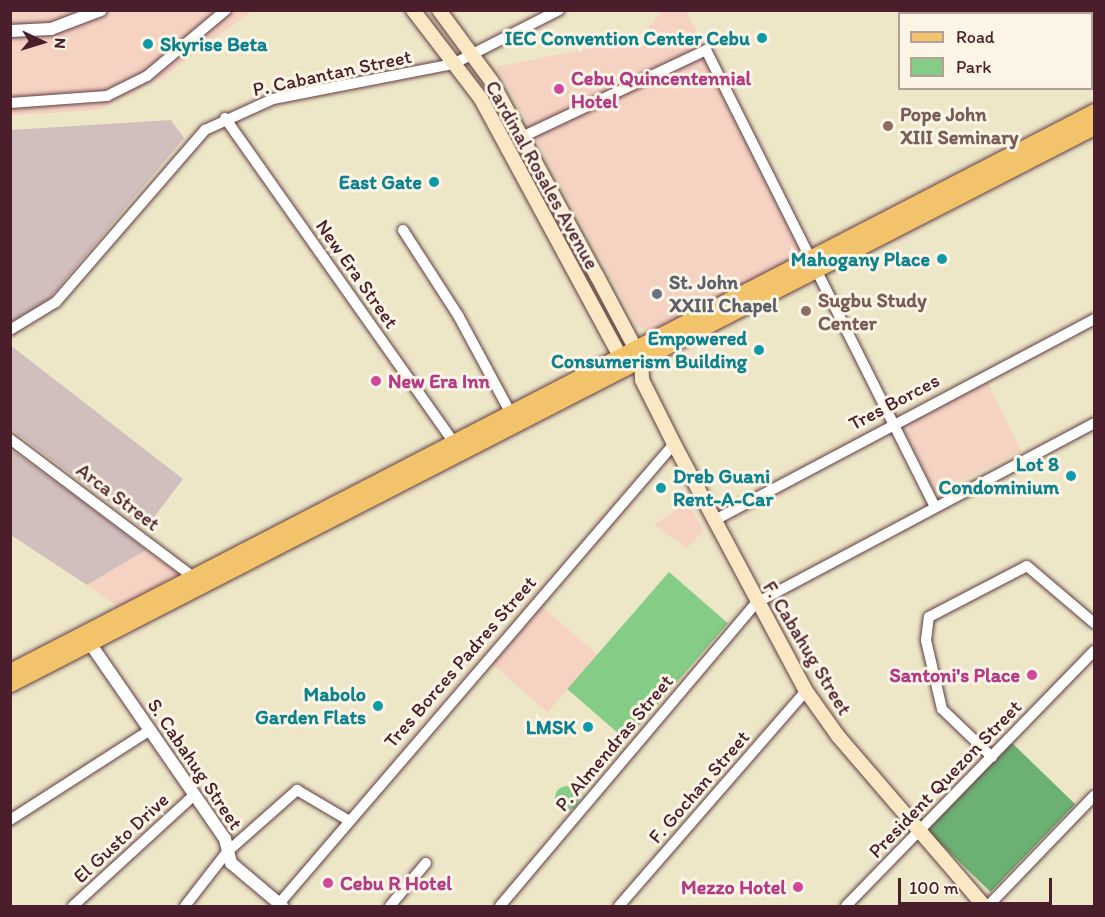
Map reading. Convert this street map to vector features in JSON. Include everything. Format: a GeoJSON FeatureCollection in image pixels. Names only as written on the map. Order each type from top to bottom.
{"type":"FeatureCollection","features":[{"type":"Feature","properties":{"kind":"main road","name":"Cardinal Rosales Avenue"},"geometry":{"type":"LineString","coordinates":[[413,10],[481,99],[622,361]]}},
{"type":"Feature","properties":{"kind":"main road","name":"Cardinal Rosales Avenue"},"geometry":{"type":"LineString","coordinates":[[439,10],[472,55],[522,137],[638,353]]}},
{"type":"Feature","properties":{"kind":"main road"},"geometry":{"type":"LineString","coordinates":[[813,264],[1095,111]]}},
{"type":"Feature","properties":{"kind":"main road"},"geometry":{"type":"LineString","coordinates":[[10,684],[190,574],[456,446],[813,264],[1095,126]]}},
{"type":"Feature","properties":{"kind":"main road","name":"F. Cabahug Street"},"geometry":{"type":"LineString","coordinates":[[638,353],[642,380],[756,603],[806,691],[918,832],[986,906]]}},
{"type":"Feature","properties":{"kind":"main road","name":"F. Cabahug Street"},"geometry":{"type":"LineString","coordinates":[[622,361],[642,380]]}},
{"type":"Feature","properties":{"kind":"main road"},"geometry":{"type":"LineString","coordinates":[[10,671],[87,639],[203,585],[456,446]]}},
{"type":"Feature","properties":{"kind":"street"},"geometry":{"type":"LineString","coordinates":[[10,31],[51,29],[101,10]]}},
{"type":"Feature","properties":{"kind":"street"},"geometry":{"type":"LineString","coordinates":[[10,103],[107,96],[147,76],[226,10]]}},
{"type":"Feature","properties":{"kind":"street","name":"P. Cabantan Street"},"geometry":{"type":"LineString","coordinates":[[10,330],[56,302],[178,155],[225,118],[273,99],[453,64],[540,15],[559,10]]}},
{"type":"Feature","properties":{"kind":"street"},"geometry":{"type":"LineString","coordinates":[[522,137],[706,50],[935,507]]}},
{"type":"Feature","properties":{"kind":"street","name":"New Era Street"},"geometry":{"type":"LineString","coordinates":[[225,118],[456,446]]}},
{"type":"Feature","properties":{"kind":"street"},"geometry":{"type":"LineString","coordinates":[[403,230],[459,317],[513,417]]}},
{"type":"Feature","properties":{"kind":"street","name":"Tres Borces"},"geometry":{"type":"LineString","coordinates":[[713,521],[893,422],[1095,319]]}},
{"type":"Feature","properties":{"kind":"street"},"geometry":{"type":"LineString","coordinates":[[756,603],[1095,423]]}},
{"type":"Feature","properties":{"kind":"street","name":"Arca Street"},"geometry":{"type":"LineString","coordinates":[[10,439],[203,585]]}},
{"type":"Feature","properties":{"kind":"street","name":"Tres Borces Padres Street"},"geometry":{"type":"LineString","coordinates":[[279,906],[348,820],[674,444]]}},
{"type":"Feature","properties":{"kind":"street"},"geometry":{"type":"LineString","coordinates":[[992,757],[942,709],[926,640],[929,617],[1027,566],[1095,623]]}},
{"type":"Feature","properties":{"kind":"street","name":"P. Almendras Street"},"geometry":{"type":"LineString","coordinates":[[500,906],[756,603]]}},
{"type":"Feature","properties":{"kind":"street","name":"S. Cabahug Street"},"geometry":{"type":"LineString","coordinates":[[87,639],[225,839],[231,863],[279,906]]}},
{"type":"Feature","properties":{"kind":"street","name":"President Quezon Street"},"geometry":{"type":"LineString","coordinates":[[846,906],[1095,651]]}},
{"type":"Feature","properties":{"kind":"street","name":"F. Gochan Street"},"geometry":{"type":"LineString","coordinates":[[619,906],[806,691]]}},
{"type":"Feature","properties":{"kind":"street"},"geometry":{"type":"LineString","coordinates":[[10,820],[150,730]]}},
{"type":"Feature","properties":{"kind":"street"},"geometry":{"type":"LineString","coordinates":[[185,906],[227,852],[299,790],[348,820]]}},
{"type":"Feature","properties":{"kind":"street","name":"El Gusto Drive"},"geometry":{"type":"LineString","coordinates":[[73,906],[194,795]]}},
{"type":"Feature","properties":{"kind":"street"},"geometry":{"type":"LineString","coordinates":[[986,906],[1095,796]]}},
{"type":"Feature","properties":{"kind":"street"},"geometry":{"type":"LineString","coordinates":[[390,906],[426,863]]}},
{"type":"Feature","properties":{"kind":"shaded area"},"geometry":{"type":"Polygon","coordinates":[[[11,11],[252,11],[163,77],[98,110],[11,115],[11,11]]]}},
{"type":"Feature","properties":{"kind":"shaded area"},"geometry":{"type":"Polygon","coordinates":[[[662,11],[686,11],[807,252],[652,332],[637,325],[497,67],[640,38],[662,11]]]}},
{"type":"Feature","properties":{"kind":"shaded area"},"geometry":{"type":"Polygon","coordinates":[[[171,120],[184,138],[48,300],[11,322],[11,130],[171,120]]]}},
{"type":"Feature","properties":{"kind":"shaded area"},"geometry":{"type":"Polygon","coordinates":[[[10,345],[183,479],[145,529],[11,429],[10,345]]]}},
{"type":"Feature","properties":{"kind":"shaded area"},"geometry":{"type":"Polygon","coordinates":[[[987,381],[1021,451],[936,493],[907,434],[913,417],[987,381]]]}},
{"type":"Feature","properties":{"kind":"shaded area"},"geometry":{"type":"Polygon","coordinates":[[[10,449],[146,550],[87,585],[11,535],[10,449]]]}},
{"type":"Feature","properties":{"kind":"shaded area"},"geometry":{"type":"Polygon","coordinates":[[[688,501],[703,531],[687,548],[654,525],[688,501]]]}},
{"type":"Feature","properties":{"kind":"shaded area"},"geometry":{"type":"Polygon","coordinates":[[[146,550],[179,573],[120,608],[87,585],[146,550]]]}},
{"type":"Feature","properties":{"kind":"shaded area"},"geometry":{"type":"Polygon","coordinates":[[[540,605],[597,655],[547,712],[490,662],[540,605]]]}},
{"type":"Feature","properties":{"kind":"green space"},"geometry":{"type":"Polygon","coordinates":[[[669,572],[728,623],[626,740],[567,689],[669,572]]]}},
{"type":"Feature","properties":{"kind":"green space"},"geometry":{"type":"Polygon","coordinates":[[[1012,743],[1075,804],[991,892],[927,831],[1012,743]]]}},
{"type":"Feature","properties":{"kind":"green space"},"geometry":{"type":"Polygon","coordinates":[[[567,786],[575,790],[579,798],[575,806],[567,810],[559,806],[555,798],[559,790],[567,786]]]}},
{"type":"Feature","properties":{"kind":"place","name":"IEC Convention Center Cebu"},"geometry":{"type":"Point","coordinates":[762,38]}},
{"type":"Feature","properties":{"kind":"place","name":"Skyrise Beta"},"geometry":{"type":"Point","coordinates":[148,44]}},
{"type":"Feature","properties":{"kind":"place","name":"Cebu Quincentennial Hotel"},"geometry":{"type":"Point","coordinates":[559,89]}},
{"type":"Feature","properties":{"kind":"place","name":"Pope John XIII Seminary"},"geometry":{"type":"Point","coordinates":[888,126]}},
{"type":"Feature","properties":{"kind":"place","name":"East Gate"},"geometry":{"type":"Point","coordinates":[434,182]}},
{"type":"Feature","properties":{"kind":"place","name":"Mahogany Place"},"geometry":{"type":"Point","coordinates":[942,259]}},
{"type":"Feature","properties":{"kind":"place","name":"St. John XXIII Chapel"},"geometry":{"type":"Point","coordinates":[657,294]}},
{"type":"Feature","properties":{"kind":"place","name":"Sugbu Study Center"},"geometry":{"type":"Point","coordinates":[806,311]}},
{"type":"Feature","properties":{"kind":"place","name":"Empowered Consumerism Building"},"geometry":{"type":"Point","coordinates":[759,350]}},
{"type":"Feature","properties":{"kind":"place","name":"New Era Inn"},"geometry":{"type":"Point","coordinates":[376,381]}},
{"type":"Feature","properties":{"kind":"place","name":"Lot 8 Condominium"},"geometry":{"type":"Point","coordinates":[1071,476]}},
{"type":"Feature","properties":{"kind":"place","name":"Dreb Guani Rent-A-Car"},"geometry":{"type":"Point","coordinates":[661,488]}},
{"type":"Feature","properties":{"kind":"place","name":"Santoni's Place"},"geometry":{"type":"Point","coordinates":[1032,675]}},
{"type":"Feature","properties":{"kind":"place","name":"Mabolo Garden Flats"},"geometry":{"type":"Point","coordinates":[378,706]}},
{"type":"Feature","properties":{"kind":"place","name":"LMSK"},"geometry":{"type":"Point","coordinates":[588,727]}},
{"type":"Feature","properties":{"kind":"place","name":"Cebu R Hotel"},"geometry":{"type":"Point","coordinates":[328,883]}},
{"type":"Feature","properties":{"kind":"place","name":"Mezzo Hotel"},"geometry":{"type":"Point","coordinates":[798,887]}}]}
